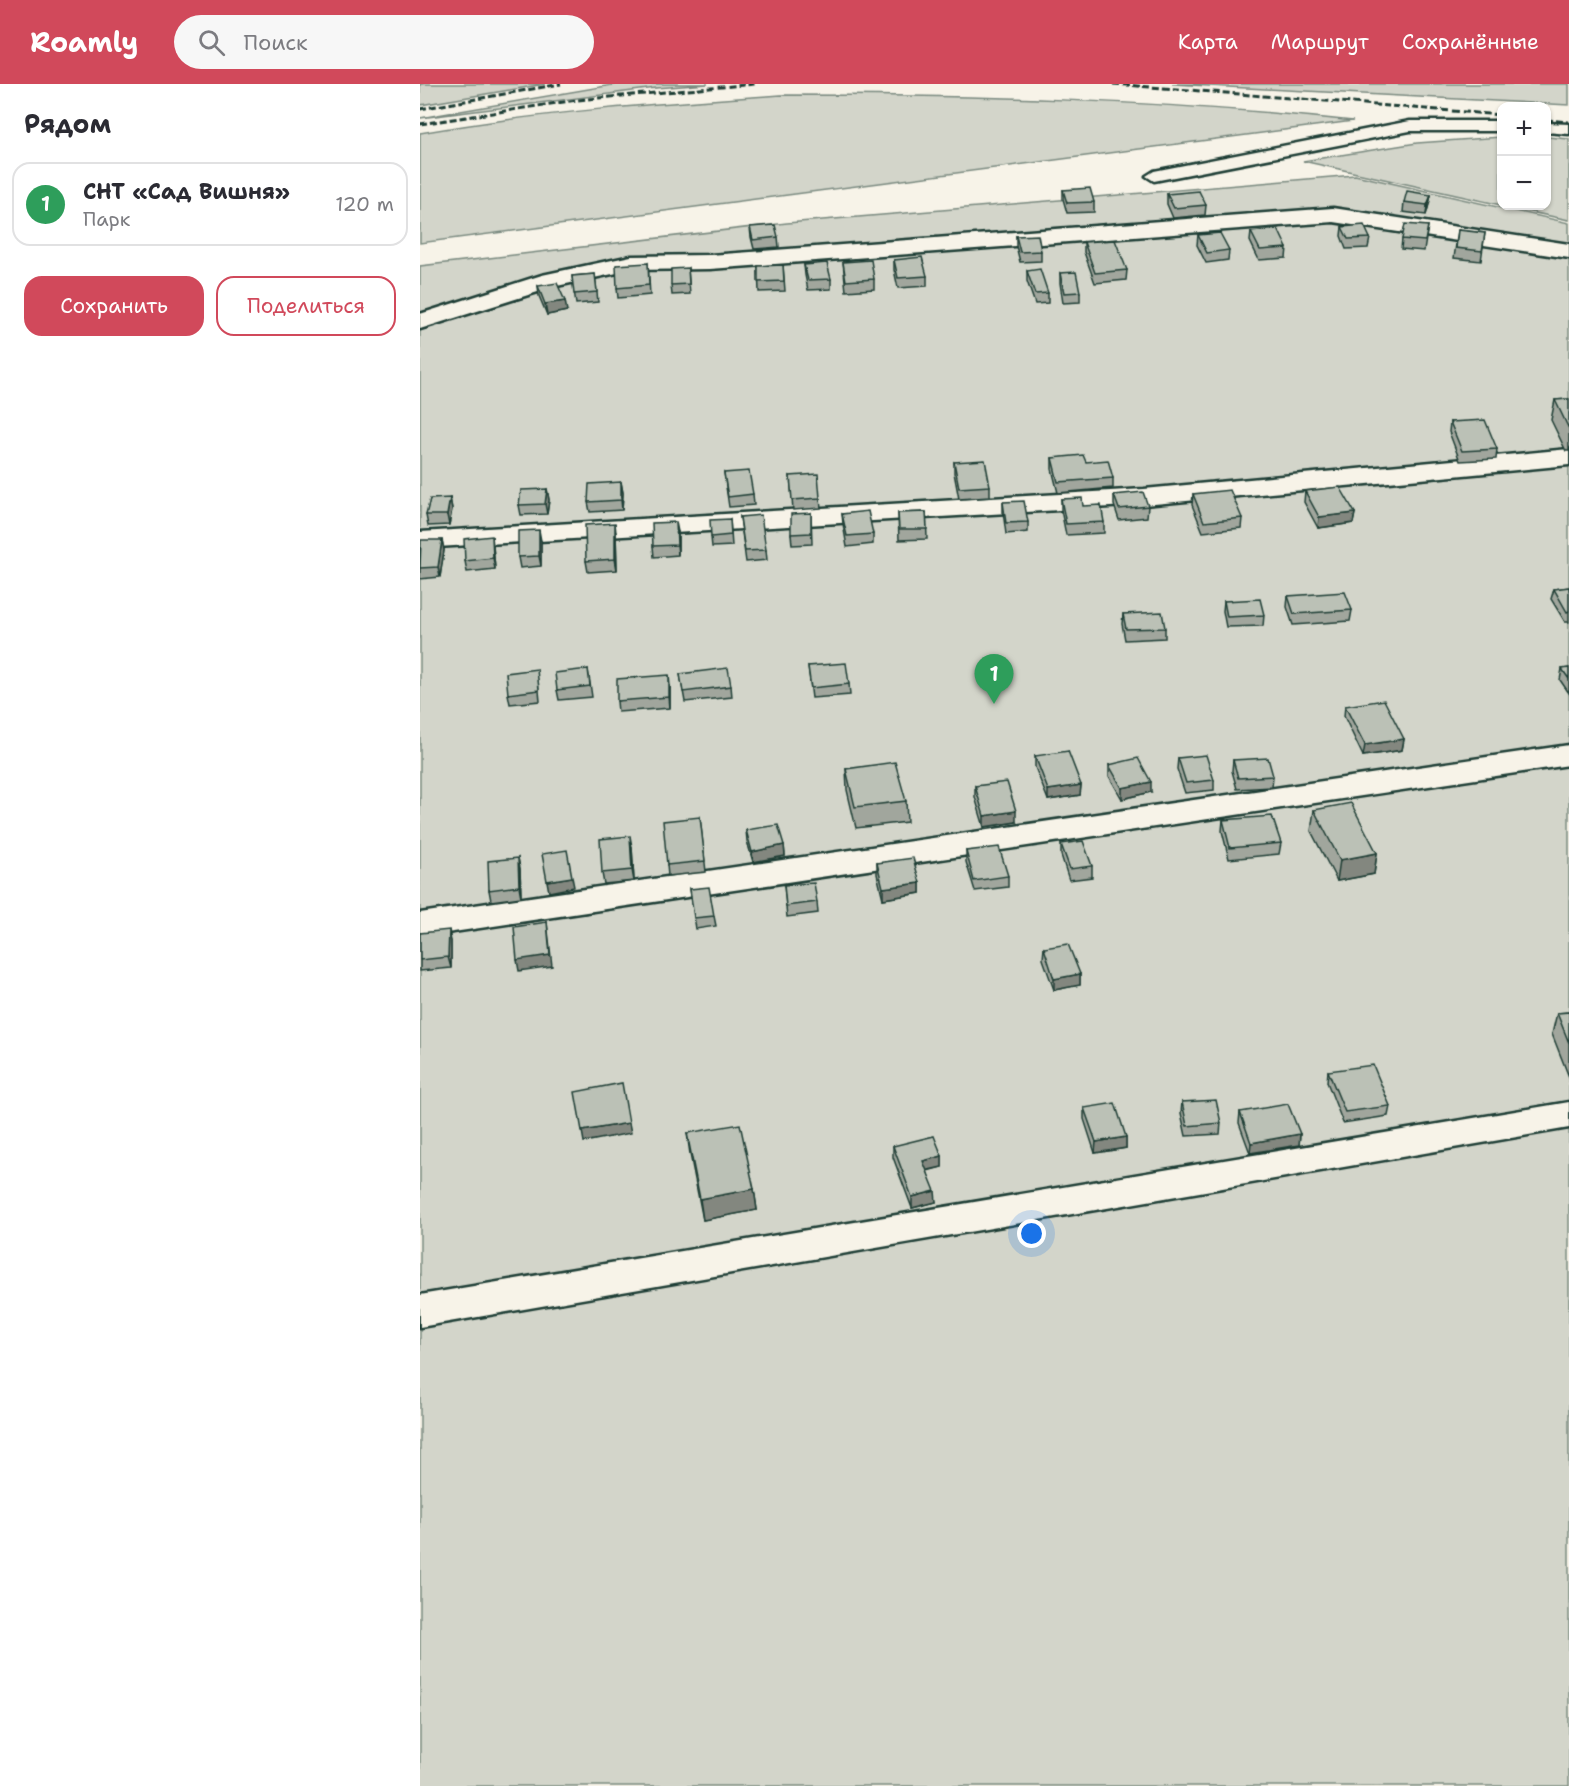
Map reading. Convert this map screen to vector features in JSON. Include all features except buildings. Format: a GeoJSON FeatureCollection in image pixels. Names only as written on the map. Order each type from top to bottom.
{"type":"FeatureCollection","features":[{"type":"Feature","properties":{"kind":"street"},"geometry":{"type":"LineString","coordinates":[[420,322],[551,280],[631,263],[710,262],[1333,215],[1569,251]]}},
{"type":"Feature","properties":{"kind":"street"},"geometry":{"type":"LineString","coordinates":[[420,540],[1144,497],[1569,458]]}},
{"type":"Feature","properties":{"kind":"street"},"geometry":{"type":"LineString","coordinates":[[420,926],[1569,755]]}},
{"type":"Feature","properties":{"kind":"street"},"geometry":{"type":"LineString","coordinates":[[420,1311],[1569,1115]]}},
{"type":"Feature","properties":{"kind":"lane"},"geometry":{"type":"LineString","coordinates":[[1154,176],[1410,126],[1497,126]]}},
{"type":"Feature","properties":{"kind":"lane"},"geometry":{"type":"LineString","coordinates":[[1551,127],[1569,129]]}},
{"type":"Feature","properties":{"kind":"shaded area"},"geometry":{"type":"Polygon","coordinates":[[[420,84],[545,84],[420,105],[420,84]]]}},
{"type":"Feature","properties":{"kind":"shaded area"},"geometry":{"type":"Polygon","coordinates":[[[618,84],[708,84],[656,88],[420,118],[618,84]]]}},
{"type":"Feature","properties":{"kind":"shaded area"},"geometry":{"type":"Polygon","coordinates":[[[1172,84],[1569,84],[1569,105],[1551,104],[1551,102],[1512,102],[1172,84]]]}},
{"type":"Feature","properties":{"kind":"shaded area"},"geometry":{"type":"Polygon","coordinates":[[[781,95],[1067,100],[1210,108],[1353,121],[420,243],[420,133],[555,114],[781,95]]]}},
{"type":"Feature","properties":{"kind":"shaded area"},"geometry":{"type":"Polygon","coordinates":[[[1497,137],[1497,204],[1303,161],[1417,143],[1497,137]]]}},
{"type":"Feature","properties":{"kind":"shaded area"},"geometry":{"type":"Polygon","coordinates":[[[1551,137],[1569,139],[1569,220],[1521,210],[1551,210],[1551,137]]]}},
{"type":"Feature","properties":{"kind":"shaded area"},"geometry":{"type":"Polygon","coordinates":[[[1355,175],[1497,207],[1497,210],[1511,210],[1569,223],[1569,1786],[420,1786],[420,266],[787,223],[1355,175]]]}},
{"type":"Feature","properties":{"kind":"railway"},"geometry":{"type":"LineString","coordinates":[[420,109],[561,84]]}},
{"type":"Feature","properties":{"kind":"railway"},"geometry":{"type":"LineString","coordinates":[[420,124],[577,100],[755,84]]}},
{"type":"Feature","properties":{"kind":"railway"},"geometry":{"type":"LineString","coordinates":[[1113,84],[1497,115]]}},
{"type":"Feature","properties":{"kind":"railway"},"geometry":{"type":"LineString","coordinates":[[1551,120],[1569,122]]}},
{"type":"Feature","properties":{"kind":"place","name":"СНТ «Сад Вишня»"},"geometry":{"type":"Point","coordinates":[994,704]}}]}
